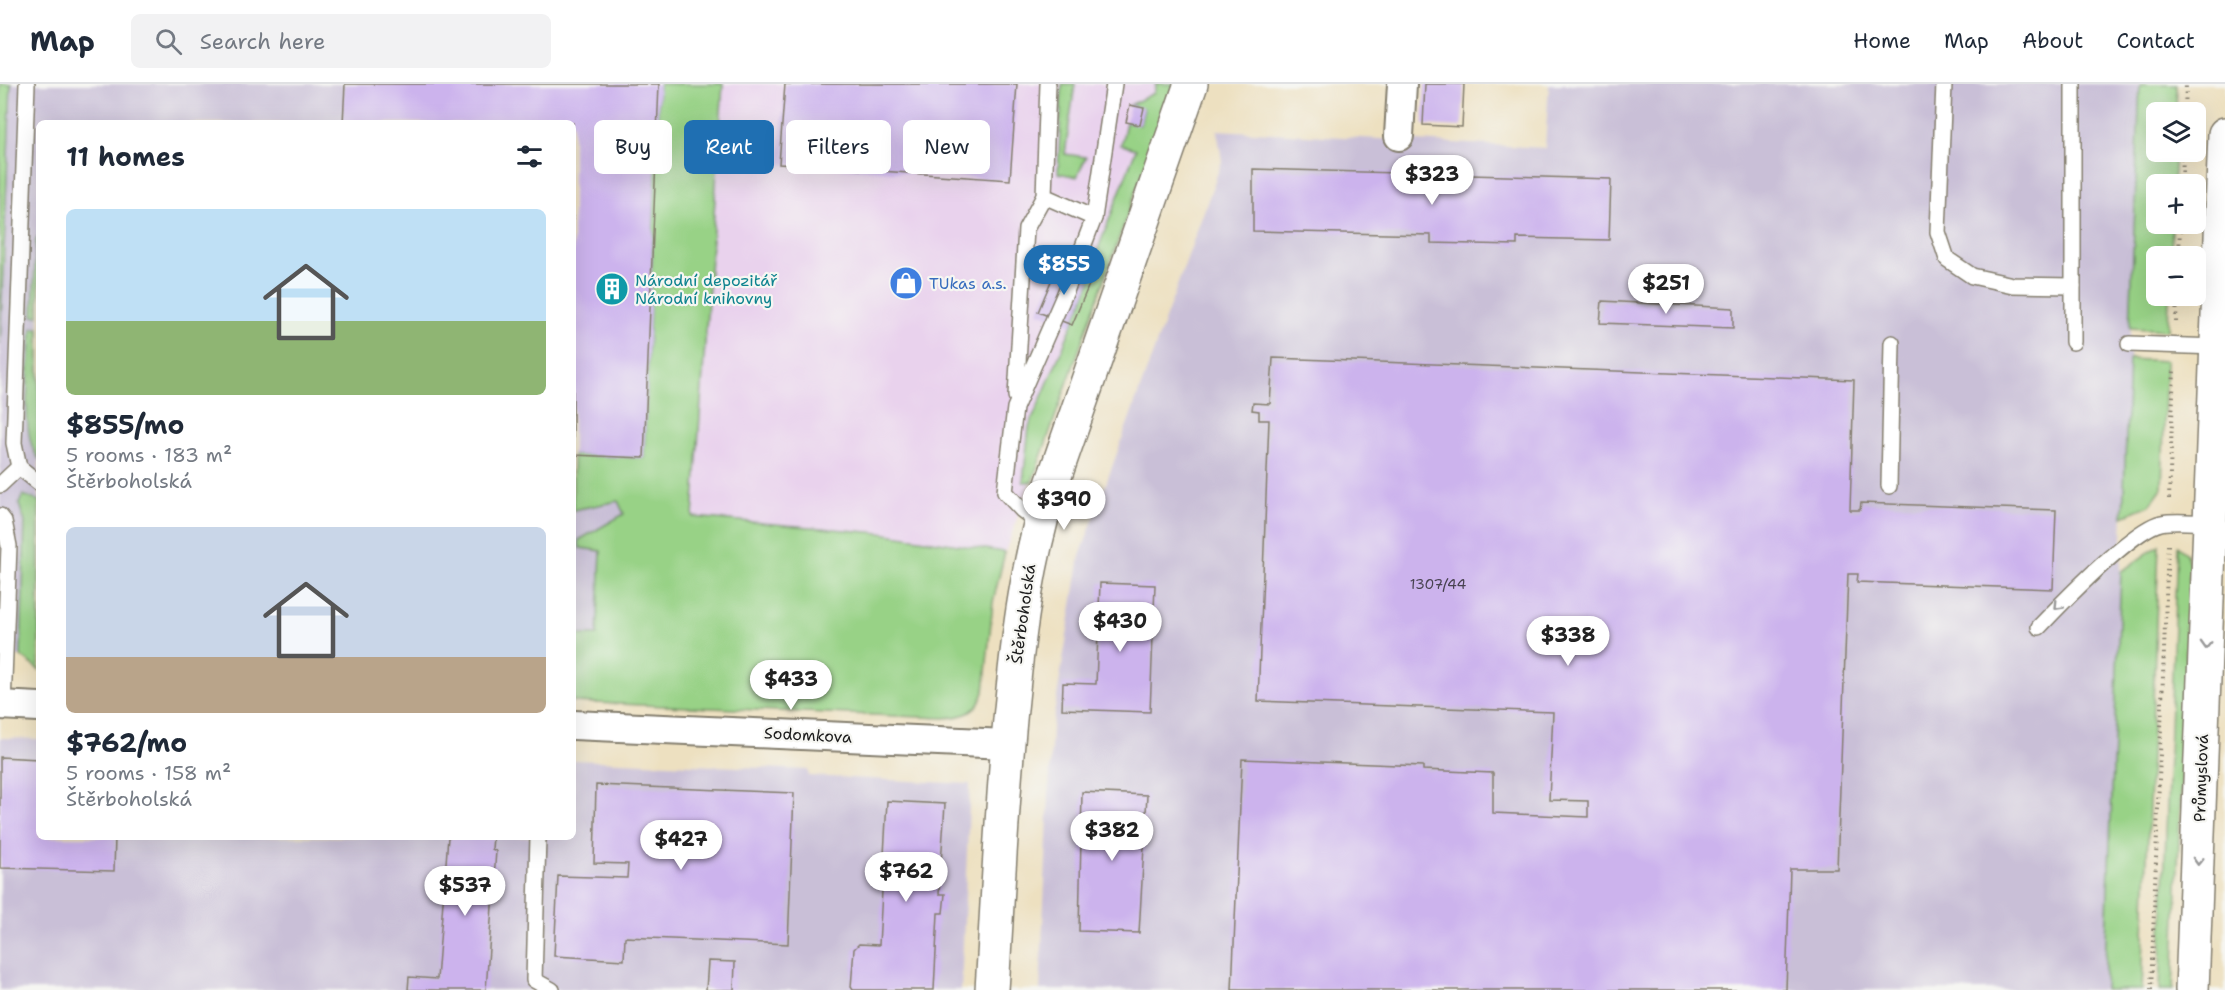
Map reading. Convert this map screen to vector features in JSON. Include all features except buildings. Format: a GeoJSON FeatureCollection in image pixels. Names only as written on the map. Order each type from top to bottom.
{"type":"FeatureCollection","features":[{"type":"Feature","properties":{"kind":"street","name":"Štěrboholská"},"geometry":{"type":"LineString","coordinates":[[992,990],[1007,744],[1020,621],[1039,523],[1191,84]]}},
{"type":"Feature","properties":{"kind":"street"},"geometry":{"type":"LineString","coordinates":[[1399,136],[1402,84]]}},
{"type":"Feature","properties":{"kind":"street","name":"Průmyslová"},"geometry":{"type":"LineString","coordinates":[[2192,990],[2225,134]]}},
{"type":"Feature","properties":{"kind":"street"},"geometry":{"type":"LineString","coordinates":[[2,705],[36,706]]}},
{"type":"Feature","properties":{"kind":"street","name":"Sodomkova"},"geometry":{"type":"LineString","coordinates":[[576,725],[1007,744]]}},
{"type":"Feature","properties":{"kind":"lane"},"geometry":{"type":"LineString","coordinates":[[27,84],[14,443],[19,467],[36,481]]}},
{"type":"Feature","properties":{"kind":"lane"},"geometry":{"type":"LineString","coordinates":[[1039,523],[1022,510],[1005,492],[1015,408],[1026,230],[1044,196],[1048,84]]}},
{"type":"Feature","properties":{"kind":"lane"},"geometry":{"type":"LineString","coordinates":[[1015,408],[1066,291],[1094,218],[1114,84]]}},
{"type":"Feature","properties":{"kind":"lane"},"geometry":{"type":"LineString","coordinates":[[1944,84],[1938,232],[1947,259],[1972,276],[2013,285],[2073,286]]}},
{"type":"Feature","properties":{"kind":"lane"},"geometry":{"type":"LineString","coordinates":[[2073,84],[2073,342]]}},
{"type":"Feature","properties":{"kind":"lane"},"geometry":{"type":"LineString","coordinates":[[1044,196],[1094,218]]}},
{"type":"Feature","properties":{"kind":"lane"},"geometry":{"type":"LineString","coordinates":[[1889,486],[1892,343]]}},
{"type":"Feature","properties":{"kind":"lane"},"geometry":{"type":"LineString","coordinates":[[2129,344],[2217,347]]}},
{"type":"Feature","properties":{"kind":"lane"},"geometry":{"type":"LineString","coordinates":[[0,485],[19,467]]}},
{"type":"Feature","properties":{"kind":"lane"},"geometry":{"type":"LineString","coordinates":[[0,516],[4,521],[9,546],[2,705]]}},
{"type":"Feature","properties":{"kind":"lane"},"geometry":{"type":"LineString","coordinates":[[2039,627],[2078,586],[2153,526],[2169,523],[2211,523]]}},
{"type":"Feature","properties":{"kind":"lane"},"geometry":{"type":"LineString","coordinates":[[538,840],[534,980],[552,990]]}},
{"type":"Feature","properties":{"kind":"path"},"geometry":{"type":"LineString","coordinates":[[2185,102],[2186,84]]}},
{"type":"Feature","properties":{"kind":"path"},"geometry":{"type":"LineString","coordinates":[[2176,325],[2177,306]]}},
{"type":"Feature","properties":{"kind":"path"},"geometry":{"type":"LineString","coordinates":[[2169,506],[2174,367]]}},
{"type":"Feature","properties":{"kind":"path"},"geometry":{"type":"LineString","coordinates":[[2151,990],[2168,544]]}},
{"type":"Feature","properties":{"kind":"shaded area"},"geometry":{"type":"Polygon","coordinates":[[[0,84],[723,84],[721,120],[684,120],[684,174],[717,174],[693,517],[576,679],[576,120],[36,120],[36,657],[0,655],[0,84]]]}},
{"type":"Feature","properties":{"kind":"shaded area","name":"TUkas a.s."},"geometry":{"type":"Polygon","coordinates":[[[723,84],[1174,84],[1005,552],[880,533],[693,517],[717,174],[774,174],[774,120],[721,120],[723,84]]]}},
{"type":"Feature","properties":{"kind":"shaded area"},"geometry":{"type":"Polygon","coordinates":[[[1549,84],[2140,84],[2104,990],[1040,990],[1052,727],[1080,556],[1222,161],[1217,130],[1545,148],[1549,84]]]}},
{"type":"Feature","properties":{"kind":"shaded area"},"geometry":{"type":"Polygon","coordinates":[[[0,738],[36,739],[36,840],[576,840],[576,760],[808,770],[809,776],[970,784],[961,990],[0,990],[0,738]]]}},
{"type":"Feature","properties":{"kind":"green space"},"geometry":{"type":"Polygon","coordinates":[[[0,84],[11,84],[0,344],[0,84]]]}},
{"type":"Feature","properties":{"kind":"green space"},"geometry":{"type":"Polygon","coordinates":[[[659,84],[723,84],[721,120],[684,120],[684,174],[717,174],[693,517],[880,533],[1005,552],[993,602],[984,692],[978,705],[964,715],[943,718],[576,702],[576,635],[597,635],[601,551],[580,548],[579,540],[624,514],[618,501],[576,509],[576,455],[644,458],[655,174],[672,174],[672,120],[658,120],[659,84]]]}},
{"type":"Feature","properties":{"kind":"green space"},"geometry":{"type":"Polygon","coordinates":[[[1062,84],[1075,84],[1065,154],[1086,157],[1077,177],[1058,173],[1062,84]]]}},
{"type":"Feature","properties":{"kind":"green space"},"geometry":{"type":"Polygon","coordinates":[[[1156,84],[1174,84],[1032,482],[1023,482],[1029,427],[1091,281],[1087,278],[1136,149],[1121,145],[1126,122],[1140,125],[1144,109],[1130,105],[1154,93],[1156,84]]]}},
{"type":"Feature","properties":{"kind":"green space"},"geometry":{"type":"Polygon","coordinates":[[[2140,84],[2177,84],[2176,102],[2146,102],[2146,162],[2174,162],[2174,174],[2146,174],[2146,234],[2172,234],[2171,246],[2146,246],[2146,306],[2169,306],[2168,330],[2130,328],[2140,84]]]}},
{"type":"Feature","properties":{"kind":"green space"},"geometry":{"type":"Polygon","coordinates":[[[36,240],[36,316],[33,316],[36,240]]]}},
{"type":"Feature","properties":{"kind":"green space"},"geometry":{"type":"Polygon","coordinates":[[[32,328],[36,328],[36,454],[29,433],[27,415],[32,328]]]}},
{"type":"Feature","properties":{"kind":"green space"},"geometry":{"type":"Polygon","coordinates":[[[2129,359],[2166,361],[2162,488],[2150,505],[2123,516],[2129,359]]]}},
{"type":"Feature","properties":{"kind":"green space"},"geometry":{"type":"Polygon","coordinates":[[[23,495],[36,500],[36,668],[21,656],[25,522],[19,504],[23,495]]]}},
{"type":"Feature","properties":{"kind":"green space"},"geometry":{"type":"Polygon","coordinates":[[[2159,545],[2142,990],[2104,990],[2121,572],[2159,545]]]}},
{"type":"Feature","properties":{"kind":"green space"},"geometry":{"type":"Polygon","coordinates":[[[2177,546],[2186,554],[2190,565],[2173,990],[2160,990],[2177,546]]]}},
{"type":"Feature","properties":{"kind":"place","name":"TUkas a.s."},"geometry":{"type":"Point","coordinates":[906,283]}},
{"type":"Feature","properties":{"kind":"place","name":"Národní depozitář Národní knihovny"},"geometry":{"type":"Point","coordinates":[612,289]}}]}
